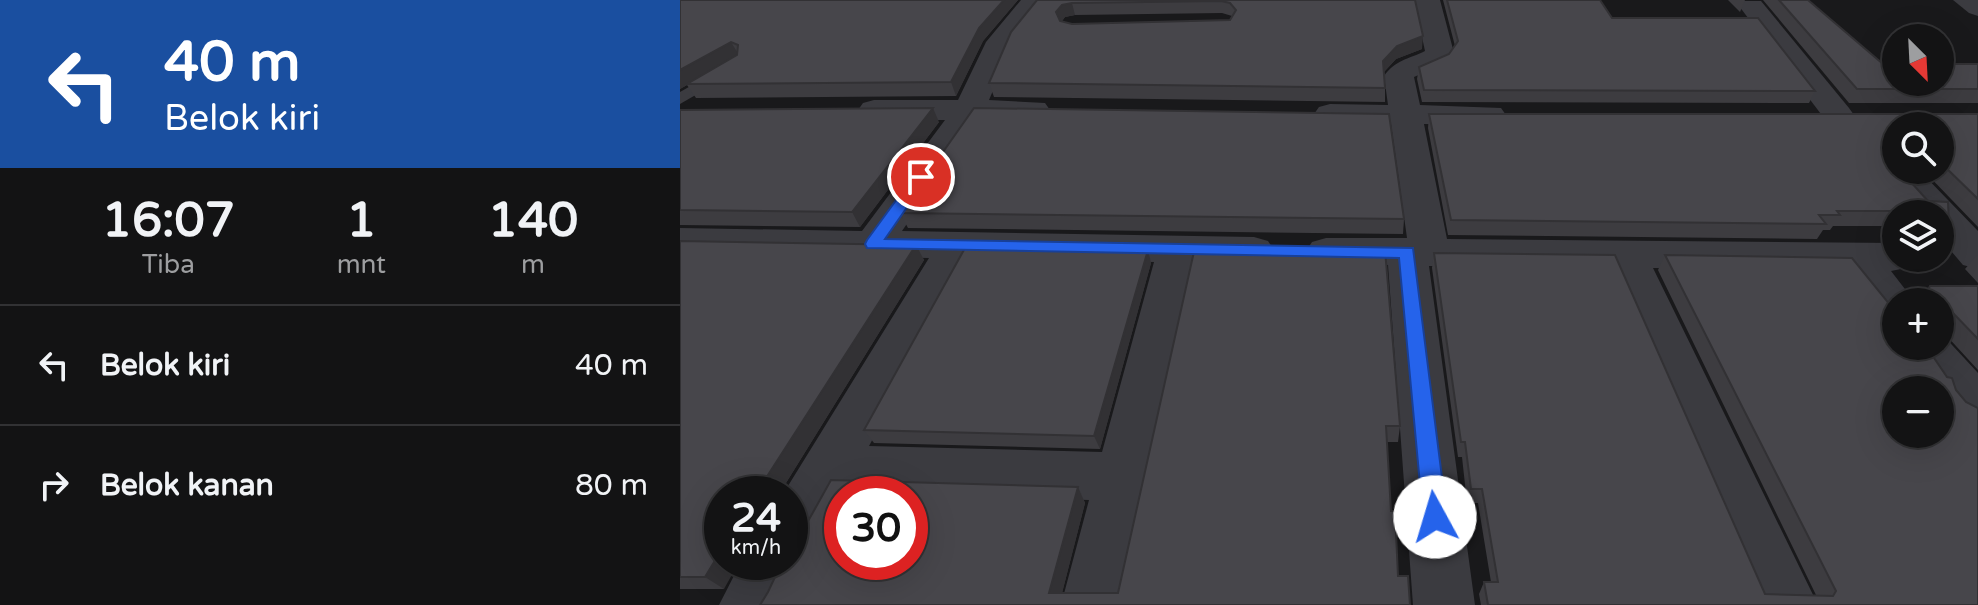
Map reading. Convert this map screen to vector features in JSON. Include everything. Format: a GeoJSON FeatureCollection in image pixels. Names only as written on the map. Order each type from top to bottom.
{"type":"FeatureCollection","features":[{"type":"Feature","properties":{"kind":"street"},"geometry":{"type":"LineString","coordinates":[[873,244],[969,109],[987,76],[1000,42],[1034,0]]}},
{"type":"Feature","properties":{"kind":"street"},"geometry":{"type":"LineString","coordinates":[[1427,0],[1440,53],[1434,60],[1400,72],[1418,252],[1444,605]]}},
{"type":"Feature","properties":{"kind":"street"},"geometry":{"type":"LineString","coordinates":[[1966,0],[1978,8]]}},
{"type":"Feature","properties":{"kind":"street"},"geometry":{"type":"LineString","coordinates":[[1752,6],[1862,135],[1978,256]]}},
{"type":"Feature","properties":{"kind":"street"},"geometry":{"type":"LineString","coordinates":[[680,111],[726,110]]}},
{"type":"Feature","properties":{"kind":"street"},"geometry":{"type":"LineString","coordinates":[[847,110],[1062,110]]}},
{"type":"Feature","properties":{"kind":"street"},"geometry":{"type":"LineString","coordinates":[[1296,114],[1514,115]]}},
{"type":"Feature","properties":{"kind":"street"},"geometry":{"type":"LineString","coordinates":[[680,277],[697,242],[1876,257],[1888,288]]}},
{"type":"Feature","properties":{"kind":"street"},"geometry":{"type":"LineString","coordinates":[[808,504],[957,245]]}},
{"type":"Feature","properties":{"kind":"street"},"geometry":{"type":"LineString","coordinates":[[1092,605],[1178,249]]}},
{"type":"Feature","properties":{"kind":"street"},"geometry":{"type":"LineString","coordinates":[[1626,254],[1787,605]]}},
{"type":"Feature","properties":{"kind":"street"},"geometry":{"type":"LineString","coordinates":[[1954,257],[1978,256]]}},
{"type":"Feature","properties":{"kind":"street"},"geometry":{"type":"LineString","coordinates":[[1939,360],[1978,409]]}},
{"type":"Feature","properties":{"kind":"street"},"geometry":{"type":"LineString","coordinates":[[828,469],[1123,477]]}},
{"type":"Feature","properties":{"kind":"street"},"geometry":{"type":"LineString","coordinates":[[750,605],[765,580]]}},
{"type":"Feature","properties":{"kind":"lane"},"geometry":{"type":"LineString","coordinates":[[680,99],[738,63]]}},
{"type":"Feature","properties":{"kind":"building"},"geometry":{"type":"Polygon","coordinates":[[[680,0],[1004,0],[979,28],[951,82],[687,84],[737,55],[738,45],[731,42],[680,70],[680,0]]]}},
{"type":"Feature","properties":{"kind":"building"},"geometry":{"type":"Polygon","coordinates":[[[1037,0],[1415,0],[1423,36],[1397,46],[1383,61],[1385,88],[989,83],[1011,32],[1037,0]],[[1072,3],[1062,5],[1056,12],[1060,21],[1072,24],[1230,20],[1236,10],[1230,3],[1072,3]]]}},
{"type":"Feature","properties":{"kind":"building"},"geometry":{"type":"Polygon","coordinates":[[[1447,0],[1600,0],[1612,18],[1758,18],[1815,91],[1424,90],[1419,67],[1449,54],[1458,41],[1447,0]]]}},
{"type":"Feature","properties":{"kind":"building"},"geometry":{"type":"Polygon","coordinates":[[[1779,0],[1808,0],[1882,63],[1882,89],[1857,89],[1779,0]]]}},
{"type":"Feature","properties":{"kind":"building"},"geometry":{"type":"Polygon","coordinates":[[[1954,64],[1978,64],[1978,89],[1954,89],[1954,64]]]}},
{"type":"Feature","properties":{"kind":"building"},"geometry":{"type":"Polygon","coordinates":[[[933,108],[852,212],[680,210],[680,110],[933,108]]]}},
{"type":"Feature","properties":{"kind":"building"},"geometry":{"type":"Polygon","coordinates":[[[974,108],[1389,114],[1404,219],[900,213],[974,108]]]}},
{"type":"Feature","properties":{"kind":"building"},"geometry":{"type":"Polygon","coordinates":[[[1429,114],[1882,114],[1882,184],[1913,184],[1927,200],[1882,200],[1882,211],[1837,211],[1840,215],[1819,215],[1826,224],[1451,220],[1429,114]]]}},
{"type":"Feature","properties":{"kind":"building"},"geometry":{"type":"Polygon","coordinates":[[[1954,114],[1978,114],[1978,199],[1954,176],[1954,114]]]}},
{"type":"Feature","properties":{"kind":"building"},"geometry":{"type":"Polygon","coordinates":[[[680,241],[916,245],[767,476],[704,476],[704,577],[680,577],[680,241]]]}},
{"type":"Feature","properties":{"kind":"building"},"geometry":{"type":"Polygon","coordinates":[[[1195,247],[1385,250],[1400,426],[1386,426],[1391,511],[1395,511],[1398,576],[1408,576],[1410,605],[760,605],[774,580],[808,580],[808,521],[824,493],[824,580],[928,580],[928,483],[1078,487],[1049,593],[1118,593],[1195,247]]]}},
{"type":"Feature","properties":{"kind":"building"},"geometry":{"type":"Polygon","coordinates":[[[965,248],[1148,250],[1094,436],[864,430],[965,248]]]}},
{"type":"Feature","properties":{"kind":"building"},"geometry":{"type":"Polygon","coordinates":[[[1434,253],[1615,255],[1765,594],[1833,596],[1836,591],[1665,255],[1852,258],[1882,295],[1882,360],[1935,360],[1946,376],[1882,376],[1882,448],[1954,448],[1954,384],[1966,402],[1978,408],[1978,605],[1488,605],[1484,582],[1498,582],[1482,489],[1471,489],[1465,442],[1461,442],[1434,253]]]}},
{"type":"Feature","properties":{"kind":"building"},"geometry":{"type":"Polygon","coordinates":[[[1978,286],[1978,339],[1954,314],[1954,288],[1929,288],[1978,286]]]}},
{"type":"Feature","properties":{"kind":"route"},"geometry":{"type":"LineString","coordinates":[[921,177],[873,244],[1407,252],[1435,517]]}}]}
